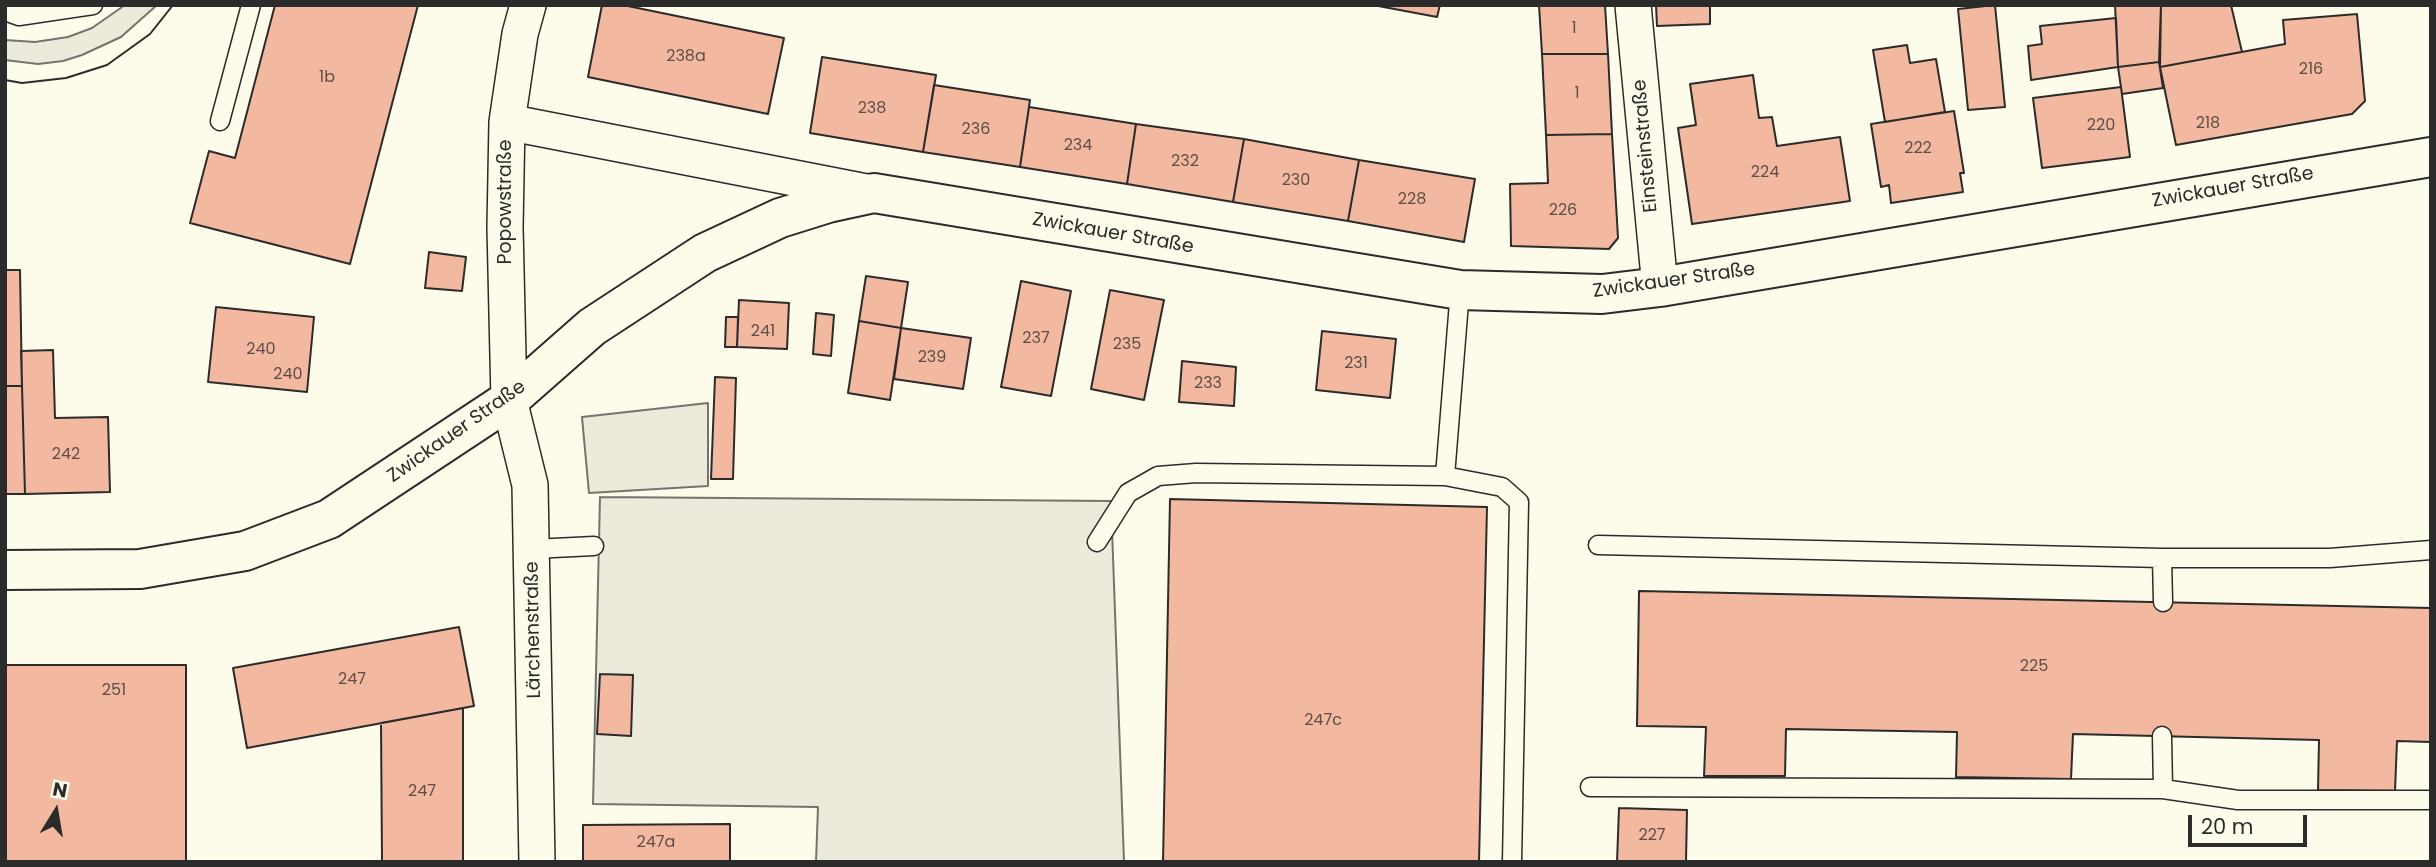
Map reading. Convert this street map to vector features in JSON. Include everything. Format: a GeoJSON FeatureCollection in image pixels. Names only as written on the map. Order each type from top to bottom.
{"type":"FeatureCollection","features":[{"type":"Feature","properties":{"kind":"main road","name":"Zwickauer Straße"},"geometry":{"type":"LineString","coordinates":[[5,570],[140,569],[245,551],[329,519],[509,400],[592,327],[705,253],[780,218],[828,203],[874,193],[1460,290],[1602,294],[1660,287],[2431,157]]}},
{"type":"Feature","properties":{"kind":"street","name":"Popowstraße"},"geometry":{"type":"LineString","coordinates":[[509,400],[505,227],[507,122],[520,34],[528,5]]}},
{"type":"Feature","properties":{"kind":"street","name":"Einsteinstraße"},"geometry":{"type":"LineString","coordinates":[[1633,5],[1660,287]]}},
{"type":"Feature","properties":{"kind":"street","name":"Zwickauer Straße"},"geometry":{"type":"LineString","coordinates":[[507,122],[874,193]]}},
{"type":"Feature","properties":{"kind":"street","name":"Lärchenstraße"},"geometry":{"type":"LineString","coordinates":[[509,400],[530,485],[537,862]]}},
{"type":"Feature","properties":{"kind":"lane"},"geometry":{"type":"LineString","coordinates":[[5,11],[19,16],[93,5]]}},
{"type":"Feature","properties":{"kind":"lane"},"geometry":{"type":"LineString","coordinates":[[220,121],[251,5]]}},
{"type":"Feature","properties":{"kind":"lane"},"geometry":{"type":"LineString","coordinates":[[1445,476],[1460,290]]}},
{"type":"Feature","properties":{"kind":"lane"},"geometry":{"type":"LineString","coordinates":[[1097,542],[1128,493],[1158,476],[1196,473],[1445,476],[1502,487],[1519,502],[1512,862]]}},
{"type":"Feature","properties":{"kind":"lane"},"geometry":{"type":"LineString","coordinates":[[1598,545],[2162,558],[2330,558],[2431,550]]}},
{"type":"Feature","properties":{"kind":"lane"},"geometry":{"type":"LineString","coordinates":[[533,550],[594,546]]}},
{"type":"Feature","properties":{"kind":"lane"},"geometry":{"type":"LineString","coordinates":[[2162,558],[2163,602]]}},
{"type":"Feature","properties":{"kind":"lane"},"geometry":{"type":"LineString","coordinates":[[2162,736],[2163,789]]}},
{"type":"Feature","properties":{"kind":"lane"},"geometry":{"type":"LineString","coordinates":[[1590,788],[2163,789],[2238,800],[2431,800]]}},
{"type":"Feature","properties":{"kind":"shaded area"},"geometry":{"type":"Polygon","coordinates":[[[125,5],[157,5],[121,37],[82,55],[38,64],[5,60],[5,40],[35,42],[68,37],[92,28],[125,5]]]}},
{"type":"Feature","properties":{"kind":"shaded area"},"geometry":{"type":"Polygon","coordinates":[[[708,403],[708,486],[589,493],[582,417],[708,403]]]}},
{"type":"Feature","properties":{"kind":"shaded area"},"geometry":{"type":"Polygon","coordinates":[[[600,497],[1111,501],[1124,862],[816,862],[818,807],[593,804],[600,497]]]}},
{"type":"Feature","properties":{"kind":"building"},"geometry":{"type":"Polygon","coordinates":[[[275,5],[418,5],[350,264],[190,223],[209,151],[235,158],[275,5]]]}},
{"type":"Feature","properties":{"kind":"building"},"geometry":{"type":"Polygon","coordinates":[[[602,5],[623,5],[784,38],[768,114],[588,77],[602,5]]]}},
{"type":"Feature","properties":{"kind":"building"},"geometry":{"type":"Polygon","coordinates":[[[1373,5],[1440,5],[1437,17],[1373,5]]]}},
{"type":"Feature","properties":{"kind":"building"},"geometry":{"type":"Polygon","coordinates":[[[1539,5],[1605,5],[1608,54],[1542,54],[1539,5]]]}},
{"type":"Feature","properties":{"kind":"building"},"geometry":{"type":"Polygon","coordinates":[[[1656,5],[1710,5],[1710,24],[1657,26],[1656,5]]]}},
{"type":"Feature","properties":{"kind":"building"},"geometry":{"type":"Polygon","coordinates":[[[1995,5],[2005,107],[1968,110],[1958,9],[1995,5]]]}},
{"type":"Feature","properties":{"kind":"building"},"geometry":{"type":"Polygon","coordinates":[[[2115,5],[2161,5],[2159,62],[2118,67],[2115,5]]]}},
{"type":"Feature","properties":{"kind":"building"},"geometry":{"type":"Polygon","coordinates":[[[2161,5],[2231,5],[2242,52],[2160,67],[2161,5]]]}},
{"type":"Feature","properties":{"kind":"building"},"geometry":{"type":"Polygon","coordinates":[[[2357,14],[2365,101],[2352,114],[2176,145],[2160,67],[2285,44],[2283,20],[2357,14]]]}},
{"type":"Feature","properties":{"kind":"building"},"geometry":{"type":"Polygon","coordinates":[[[2116,18],[2118,67],[2031,80],[2028,46],[2042,44],[2040,26],[2116,18]]]}},
{"type":"Feature","properties":{"kind":"building"},"geometry":{"type":"Polygon","coordinates":[[[1907,45],[1910,63],[1936,59],[1945,112],[1885,122],[1873,50],[1907,45]]]}},
{"type":"Feature","properties":{"kind":"building"},"geometry":{"type":"Polygon","coordinates":[[[1542,54],[1608,54],[1612,134],[1546,135],[1542,54]]]}},
{"type":"Feature","properties":{"kind":"building"},"geometry":{"type":"Polygon","coordinates":[[[822,57],[936,75],[923,152],[810,133],[822,57]]]}},
{"type":"Feature","properties":{"kind":"building"},"geometry":{"type":"Polygon","coordinates":[[[2159,62],[2163,88],[2122,94],[2118,67],[2159,62]]]}},
{"type":"Feature","properties":{"kind":"building"},"geometry":{"type":"Polygon","coordinates":[[[1753,75],[1759,118],[1772,117],[1777,146],[1840,137],[1850,201],[1692,224],[1678,128],[1696,125],[1690,84],[1753,75]]]}},
{"type":"Feature","properties":{"kind":"building"},"geometry":{"type":"Polygon","coordinates":[[[934,85],[1030,100],[1020,167],[923,152],[934,85]]]}},
{"type":"Feature","properties":{"kind":"building"},"geometry":{"type":"Polygon","coordinates":[[[2121,87],[2130,157],[2042,168],[2033,98],[2121,87]]]}},
{"type":"Feature","properties":{"kind":"building"},"geometry":{"type":"Polygon","coordinates":[[[1029,107],[1136,124],[1127,184],[1020,167],[1029,107]]]}},
{"type":"Feature","properties":{"kind":"building"},"geometry":{"type":"Polygon","coordinates":[[[1954,111],[1964,173],[1960,173],[1963,192],[1891,203],[1889,185],[1881,187],[1871,124],[1954,111]]]}},
{"type":"Feature","properties":{"kind":"building"},"geometry":{"type":"Polygon","coordinates":[[[1136,124],[1244,139],[1233,202],[1127,184],[1136,124]]]}},
{"type":"Feature","properties":{"kind":"building"},"geometry":{"type":"Polygon","coordinates":[[[1612,134],[1618,238],[1609,249],[1511,246],[1510,184],[1548,183],[1546,135],[1612,134]]]}},
{"type":"Feature","properties":{"kind":"building"},"geometry":{"type":"Polygon","coordinates":[[[1244,139],[1359,160],[1348,221],[1233,202],[1244,139]]]}},
{"type":"Feature","properties":{"kind":"building"},"geometry":{"type":"Polygon","coordinates":[[[1359,160],[1475,179],[1464,242],[1348,221],[1359,160]]]}},
{"type":"Feature","properties":{"kind":"building"},"geometry":{"type":"Polygon","coordinates":[[[429,252],[466,257],[462,291],[425,288],[429,252]]]}},
{"type":"Feature","properties":{"kind":"building"},"geometry":{"type":"Polygon","coordinates":[[[5,270],[20,270],[22,386],[5,386],[5,270]]]}},
{"type":"Feature","properties":{"kind":"building"},"geometry":{"type":"Polygon","coordinates":[[[866,276],[908,282],[901,328],[859,321],[866,276]]]}},
{"type":"Feature","properties":{"kind":"building"},"geometry":{"type":"Polygon","coordinates":[[[1021,281],[1071,291],[1051,396],[1001,387],[1021,281]]]}},
{"type":"Feature","properties":{"kind":"building"},"geometry":{"type":"Polygon","coordinates":[[[1110,290],[1164,300],[1144,400],[1091,389],[1110,290]]]}},
{"type":"Feature","properties":{"kind":"building"},"geometry":{"type":"Polygon","coordinates":[[[739,300],[789,303],[787,349],[737,347],[739,300]]]}},
{"type":"Feature","properties":{"kind":"building"},"geometry":{"type":"Polygon","coordinates":[[[216,307],[314,317],[307,392],[208,382],[216,307]]]}},
{"type":"Feature","properties":{"kind":"building"},"geometry":{"type":"Polygon","coordinates":[[[816,313],[834,315],[831,356],[813,354],[816,313]]]}},
{"type":"Feature","properties":{"kind":"building"},"geometry":{"type":"Polygon","coordinates":[[[726,317],[738,317],[737,347],[725,347],[726,317]]]}},
{"type":"Feature","properties":{"kind":"building"},"geometry":{"type":"Polygon","coordinates":[[[859,321],[901,328],[890,400],[848,393],[859,321]]]}},
{"type":"Feature","properties":{"kind":"building"},"geometry":{"type":"Polygon","coordinates":[[[901,328],[971,338],[963,389],[894,379],[901,328]]]}},
{"type":"Feature","properties":{"kind":"building"},"geometry":{"type":"Polygon","coordinates":[[[1322,331],[1396,339],[1390,398],[1316,390],[1322,331]]]}},
{"type":"Feature","properties":{"kind":"building"},"geometry":{"type":"Polygon","coordinates":[[[53,350],[55,418],[108,417],[110,492],[25,494],[21,351],[53,350]]]}},
{"type":"Feature","properties":{"kind":"building"},"geometry":{"type":"Polygon","coordinates":[[[1182,361],[1236,367],[1234,406],[1179,402],[1182,361]]]}},
{"type":"Feature","properties":{"kind":"building"},"geometry":{"type":"Polygon","coordinates":[[[715,377],[736,378],[733,479],[711,479],[715,377]]]}},
{"type":"Feature","properties":{"kind":"building"},"geometry":{"type":"Polygon","coordinates":[[[5,386],[22,386],[25,494],[5,494],[5,386]]]}},
{"type":"Feature","properties":{"kind":"building"},"geometry":{"type":"Polygon","coordinates":[[[1170,499],[1487,507],[1479,862],[1163,862],[1170,499]]]}},
{"type":"Feature","properties":{"kind":"building"},"geometry":{"type":"Polygon","coordinates":[[[1639,591],[2431,608],[2431,742],[2397,741],[2395,791],[2318,790],[2319,740],[2073,734],[2071,779],[1956,777],[1957,732],[1786,729],[1785,776],[1704,776],[1706,727],[1637,726],[1639,591]]]}},
{"type":"Feature","properties":{"kind":"building"},"geometry":{"type":"Polygon","coordinates":[[[459,627],[474,706],[247,748],[233,668],[459,627]]]}},
{"type":"Feature","properties":{"kind":"building"},"geometry":{"type":"Polygon","coordinates":[[[5,665],[186,665],[186,862],[5,862],[5,665]]]}},
{"type":"Feature","properties":{"kind":"building"},"geometry":{"type":"Polygon","coordinates":[[[600,674],[633,675],[631,736],[597,734],[600,674]]]}},
{"type":"Feature","properties":{"kind":"building"},"geometry":{"type":"Polygon","coordinates":[[[463,708],[463,862],[382,862],[381,723],[463,708]]]}},
{"type":"Feature","properties":{"kind":"building"},"geometry":{"type":"Polygon","coordinates":[[[1619,808],[1687,810],[1686,862],[1617,862],[1619,808]]]}},
{"type":"Feature","properties":{"kind":"building"},"geometry":{"type":"Polygon","coordinates":[[[730,824],[730,862],[583,862],[583,825],[730,824]]]}},
{"type":"Feature","properties":{"kind":"tram line"},"geometry":{"type":"LineString","coordinates":[[5,80],[22,83],[66,78],[107,65],[150,34],[173,5]]}}]}
